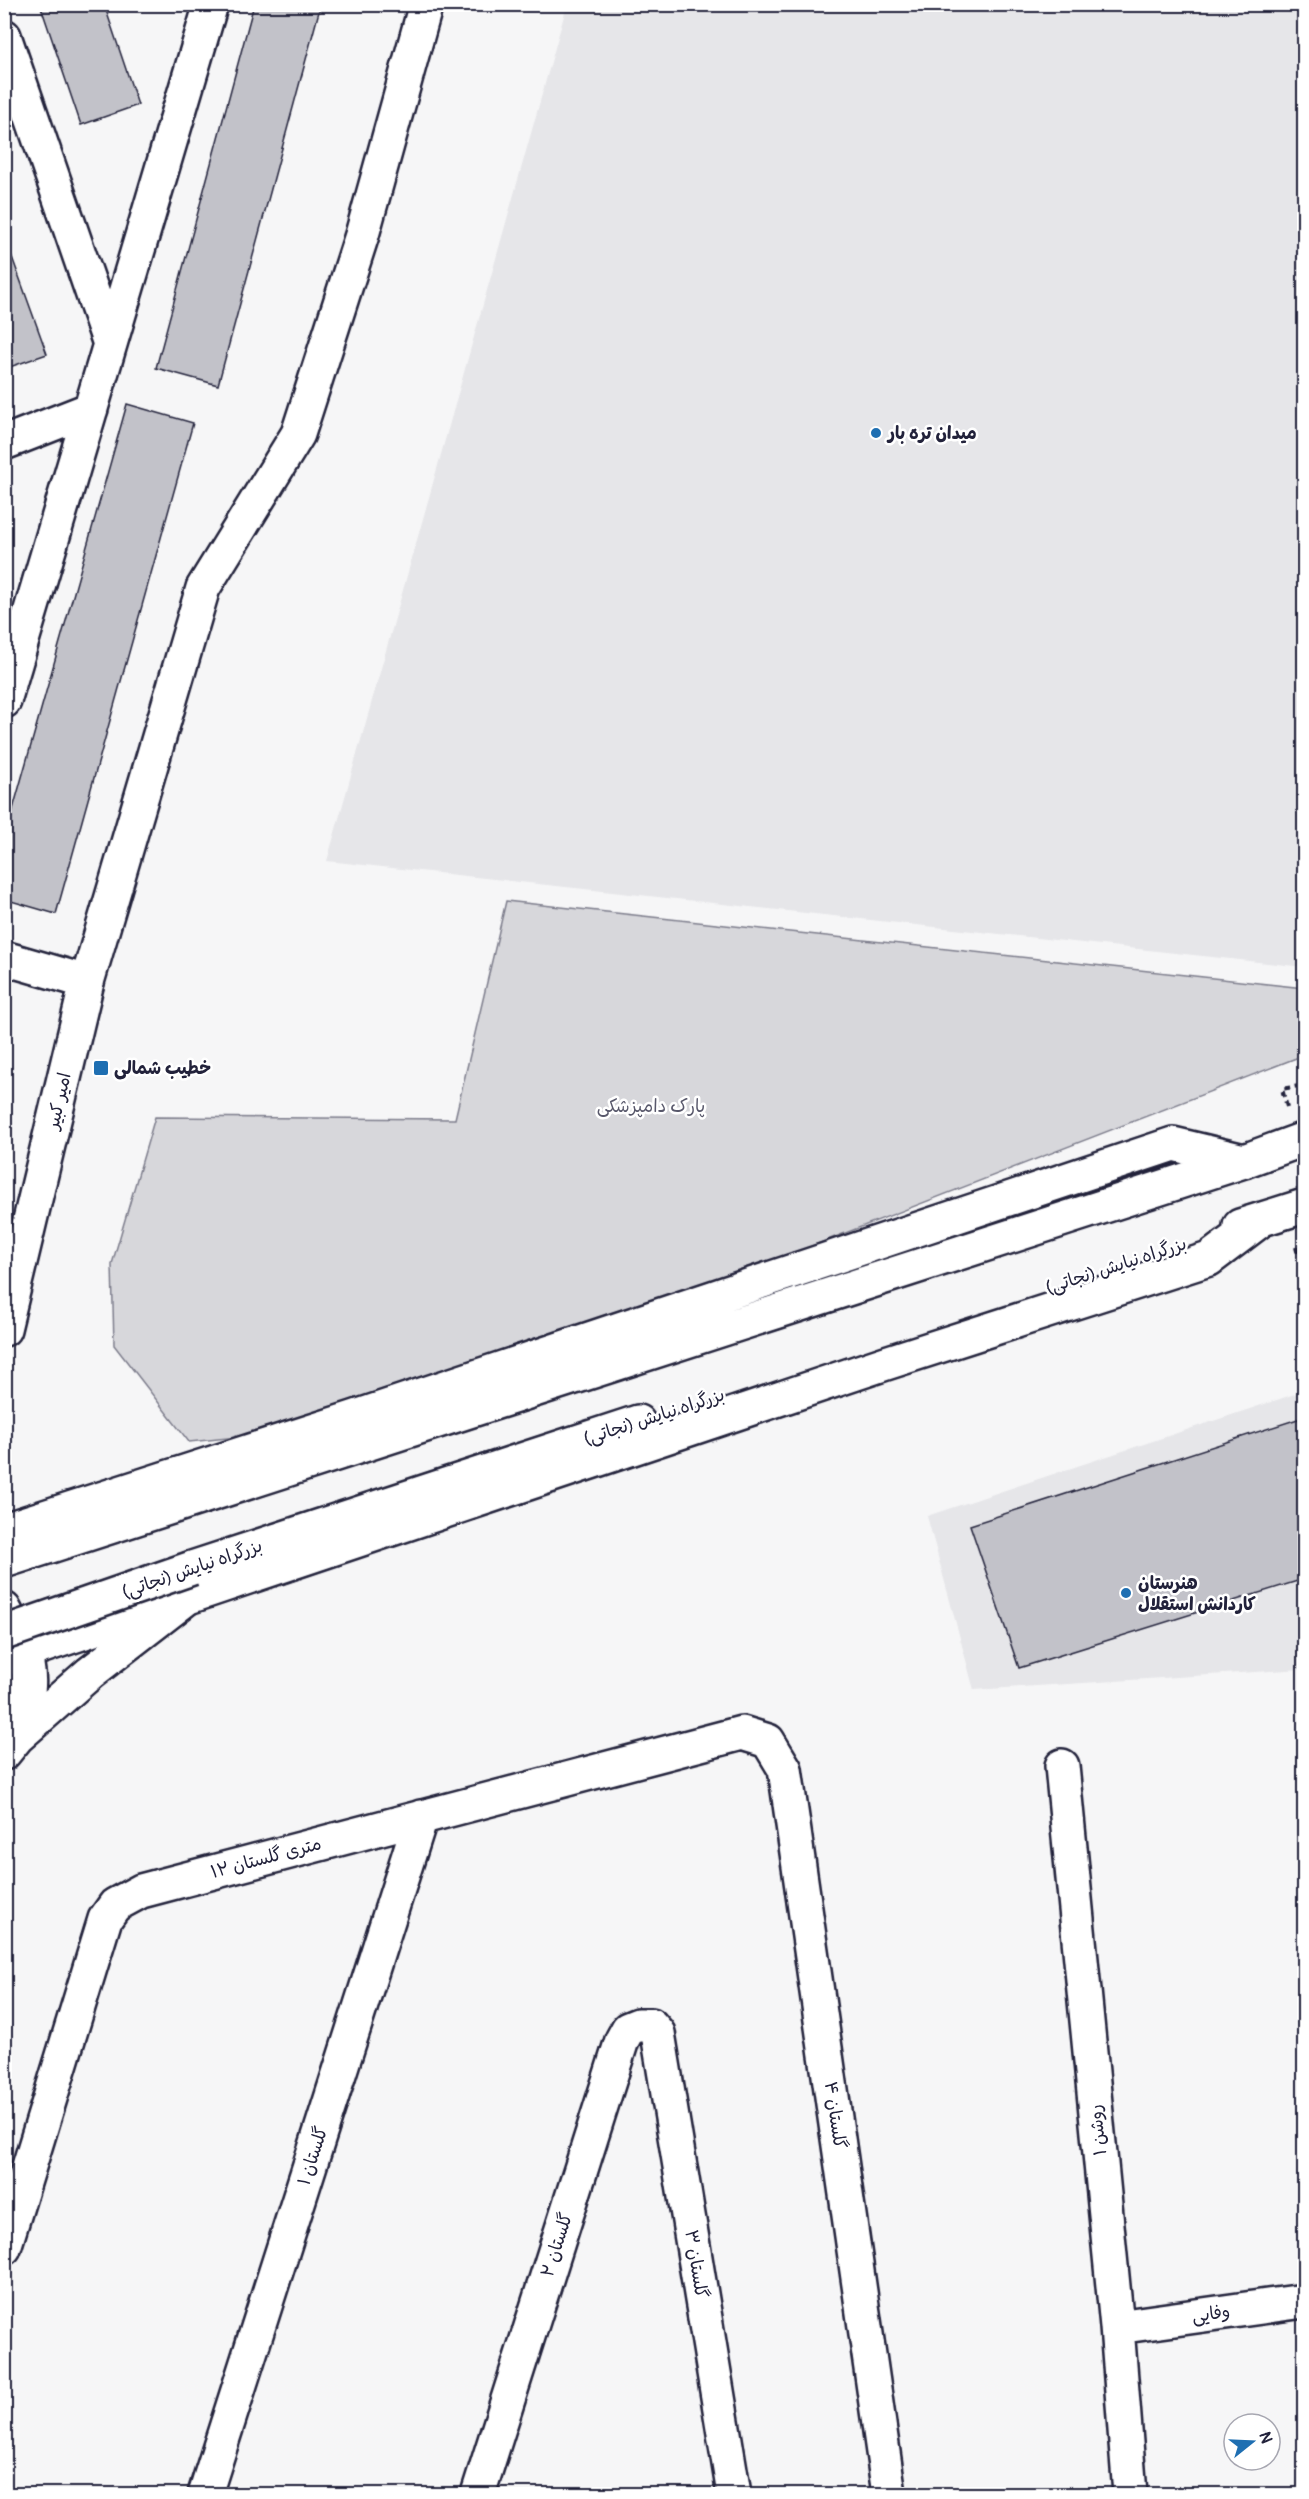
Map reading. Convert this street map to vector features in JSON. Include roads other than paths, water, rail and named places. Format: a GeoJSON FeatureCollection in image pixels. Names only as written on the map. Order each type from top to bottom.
{"type":"FeatureCollection","features":[{"type":"Feature","properties":{"kind":"main road"},"geometry":{"type":"LineString","coordinates":[[8,672],[91,409],[210,4]]}},
{"type":"Feature","properties":{"kind":"main road","name":"امیر کبیر"},"geometry":{"type":"LineString","coordinates":[[4,1329],[87,982],[203,588],[298,434],[362,235],[426,4]]}},
{"type":"Feature","properties":{"kind":"main road"},"geometry":{"type":"LineString","coordinates":[[4,36],[110,344]]}},
{"type":"Feature","properties":{"kind":"main road"},"geometry":{"type":"LineString","coordinates":[[4,443],[91,409]]}},
{"type":"Feature","properties":{"kind":"main road"},"geometry":{"type":"LineString","coordinates":[[4,958],[87,982]]}},
{"type":"Feature","properties":{"kind":"main road"},"geometry":{"type":"LineString","coordinates":[[4,1561],[1244,1161],[1305,1139]]}},
{"type":"Feature","properties":{"kind":"main road"},"geometry":{"type":"LineString","coordinates":[[4,1530],[353,1418],[1173,1144],[1244,1161]]}},
{"type":"Feature","properties":{"kind":"main road","name":"بزرگراه نیایش (نجاتی)"},"geometry":{"type":"LineString","coordinates":[[11,1648],[203,1564],[1305,1206]]}},
{"type":"Feature","properties":{"kind":"main road"},"geometry":{"type":"LineString","coordinates":[[11,1648],[186,1598],[886,1363],[1209,1259],[1262,1219]]}},
{"type":"Feature","properties":{"kind":"main road"},"geometry":{"type":"LineString","coordinates":[[11,1745],[90,1673],[186,1598]]}},
{"type":"Feature","properties":{"kind":"main road"},"geometry":{"type":"LineString","coordinates":[[4,1609],[18,1636],[11,1648]]}},
{"type":"Feature","properties":{"kind":"main road"},"geometry":{"type":"LineString","coordinates":[[11,1648],[28,1672],[28,1690],[11,1745]]}},
{"type":"Feature","properties":{"kind":"main road","name":"۱۲ متری گلستان"},"geometry":{"type":"LineString","coordinates":[[4,2248],[105,1919],[115,1905],[141,1892],[742,1733],[768,1741]]}},
{"type":"Feature","properties":{"kind":"main road","name":"گلستان ۴"},"geometry":{"type":"LineString","coordinates":[[768,1741],[785,1769],[889,2494]]}},
{"type":"Feature","properties":{"kind":"main road","name":"روشن ۱"},"geometry":{"type":"LineString","coordinates":[[1062,1766],[1117,2327],[1130,2494]]}},
{"type":"Feature","properties":{"kind":"main road","name":"گلستان ۱"},"geometry":{"type":"LineString","coordinates":[[206,2494],[421,1817]]}},
{"type":"Feature","properties":{"kind":"main road","name":"گلستان ۲"},"geometry":{"type":"LineString","coordinates":[[478,2494],[622,2040],[628,2029],[638,2025],[651,2025],[658,2033]]}},
{"type":"Feature","properties":{"kind":"main road","name":"گلستان ۳"},"geometry":{"type":"LineString","coordinates":[[658,2033],[734,2494]]}},
{"type":"Feature","properties":{"kind":"main road","name":"وفایی"},"geometry":{"type":"LineString","coordinates":[[1117,2327],[1305,2301]]}},
{"type":"Feature","properties":{"kind":"place","name":"میدان تره بار"},"geometry":{"type":"Point","coordinates":[876,433]}},
{"type":"Feature","properties":{"kind":"place","name":"خطیب شمالی"},"geometry":{"type":"Point","coordinates":[101,1068]}},
{"type":"Feature","properties":{"kind":"place","name":"هنرستان کاردانش استقلال"},"geometry":{"type":"Point","coordinates":[1126,1593]}},
{"type":"Feature","properties":{"kind":"park label","name":"پارک دامپزشکی"},"geometry":{"type":"Point","coordinates":[651,1106]}}]}
